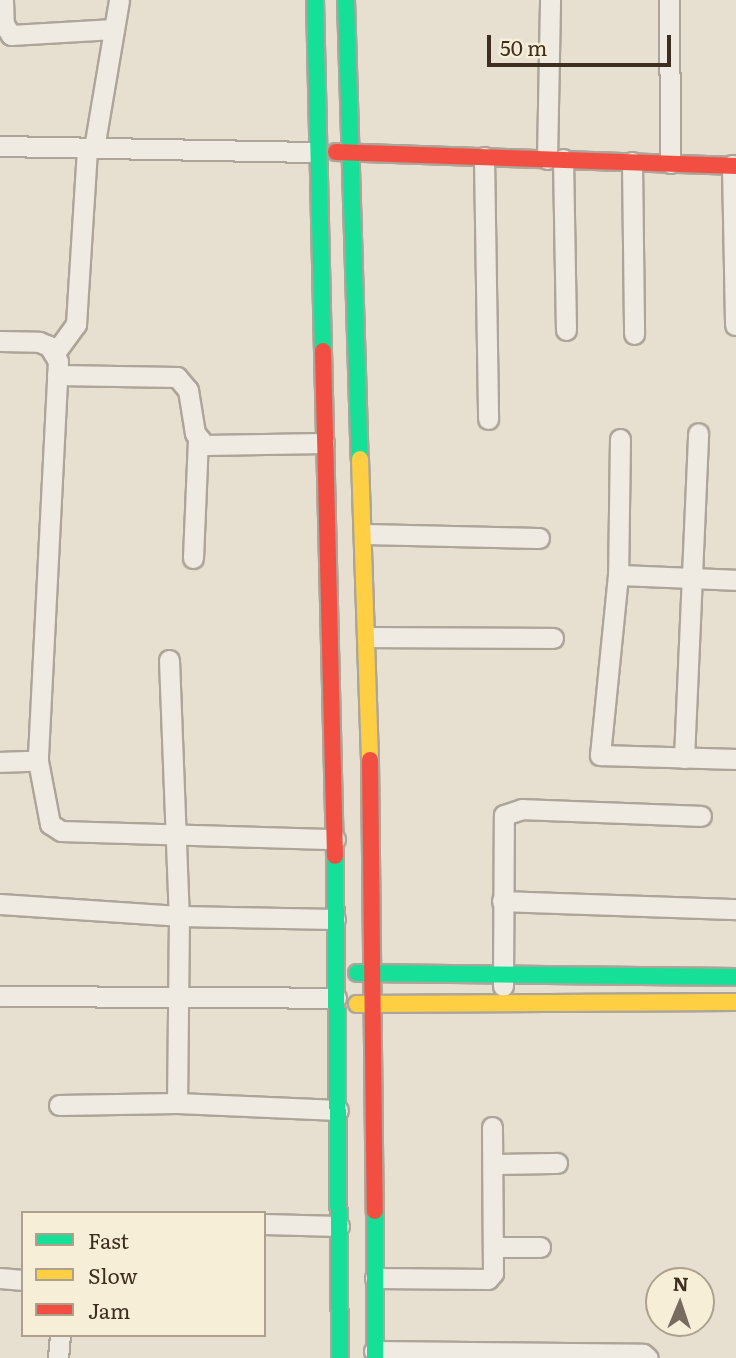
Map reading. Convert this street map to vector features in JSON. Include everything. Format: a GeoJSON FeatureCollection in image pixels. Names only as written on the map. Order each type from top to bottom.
{"type":"FeatureCollection","features":[{"type":"Feature","properties":{"kind":"street"},"geometry":{"type":"LineString","coordinates":[[3,0],[4,24],[11,35],[114,29]]}},
{"type":"Feature","properties":{"kind":"street"},"geometry":{"type":"LineString","coordinates":[[119,0],[91,148],[76,324],[55,353],[58,375],[38,761],[44,807],[50,824],[61,831],[335,839]]}},
{"type":"Feature","properties":{"kind":"street"},"geometry":{"type":"LineString","coordinates":[[315,0],[316,152],[335,839],[340,1358]]}},
{"type":"Feature","properties":{"kind":"street"},"geometry":{"type":"LineString","coordinates":[[346,0],[376,1003],[374,1354],[648,1358]]}},
{"type":"Feature","properties":{"kind":"street"},"geometry":{"type":"LineString","coordinates":[[550,0],[555,159],[566,330]]}},
{"type":"Feature","properties":{"kind":"street"},"geometry":{"type":"LineString","coordinates":[[668,0],[670,163]]}},
{"type":"Feature","properties":{"kind":"street"},"geometry":{"type":"LineString","coordinates":[[0,145],[352,152],[734,165],[735,325]]}},
{"type":"Feature","properties":{"kind":"street"},"geometry":{"type":"LineString","coordinates":[[484,157],[488,419]]}},
{"type":"Feature","properties":{"kind":"street"},"geometry":{"type":"LineString","coordinates":[[632,162],[634,334]]}},
{"type":"Feature","properties":{"kind":"street"},"geometry":{"type":"LineString","coordinates":[[0,341],[39,342],[55,353]]}},
{"type":"Feature","properties":{"kind":"street"},"geometry":{"type":"LineString","coordinates":[[58,375],[177,377],[188,390],[198,441],[193,558]]}},
{"type":"Feature","properties":{"kind":"street"},"geometry":{"type":"LineString","coordinates":[[684,758],[698,433]]}},
{"type":"Feature","properties":{"kind":"street"},"geometry":{"type":"LineString","coordinates":[[620,439],[618,575],[600,755],[736,760]]}},
{"type":"Feature","properties":{"kind":"street"},"geometry":{"type":"LineString","coordinates":[[198,441],[212,446],[324,443]]}},
{"type":"Feature","properties":{"kind":"street"},"geometry":{"type":"LineString","coordinates":[[364,534],[540,538]]}},
{"type":"Feature","properties":{"kind":"street"},"geometry":{"type":"LineString","coordinates":[[618,575],[736,580]]}},
{"type":"Feature","properties":{"kind":"street"},"geometry":{"type":"LineString","coordinates":[[367,637],[553,638]]}},
{"type":"Feature","properties":{"kind":"street"},"geometry":{"type":"LineString","coordinates":[[169,660],[178,916],[177,1103]]}},
{"type":"Feature","properties":{"kind":"street"},"geometry":{"type":"LineString","coordinates":[[0,762],[38,761]]}},
{"type":"Feature","properties":{"kind":"street"},"geometry":{"type":"LineString","coordinates":[[502,1002],[501,822],[512,811],[701,816]]}},
{"type":"Feature","properties":{"kind":"street"},"geometry":{"type":"LineString","coordinates":[[502,901],[736,909]]}},
{"type":"Feature","properties":{"kind":"street"},"geometry":{"type":"LineString","coordinates":[[0,904],[178,916],[335,919]]}},
{"type":"Feature","properties":{"kind":"street"},"geometry":{"type":"LineString","coordinates":[[337,974],[375,972],[736,977]]}},
{"type":"Feature","properties":{"kind":"street"},"geometry":{"type":"LineString","coordinates":[[0,996],[176,996],[376,1003],[736,1002]]}},
{"type":"Feature","properties":{"kind":"street"},"geometry":{"type":"LineString","coordinates":[[59,1105],[177,1103],[338,1110]]}},
{"type":"Feature","properties":{"kind":"street"},"geometry":{"type":"LineString","coordinates":[[375,1278],[488,1279],[496,1266],[492,1127]]}},
{"type":"Feature","properties":{"kind":"street"},"geometry":{"type":"LineString","coordinates":[[493,1164],[557,1163]]}},
{"type":"Feature","properties":{"kind":"street"},"geometry":{"type":"LineString","coordinates":[[266,1224],[339,1226]]}},
{"type":"Feature","properties":{"kind":"street"},"geometry":{"type":"LineString","coordinates":[[496,1247],[540,1247]]}},
{"type":"Feature","properties":{"kind":"street"},"geometry":{"type":"LineString","coordinates":[[0,1278],[21,1280]]}},
{"type":"Feature","properties":{"kind":"street"},"geometry":{"type":"LineString","coordinates":[[58,1358],[60,1337]]}},
{"type":"Feature","properties":{"kind":"traffic: fast"},"geometry":{"type":"LineString","coordinates":[[315,0],[323,351]]}},
{"type":"Feature","properties":{"kind":"traffic: fast"},"geometry":{"type":"LineString","coordinates":[[346,0],[360,459]]}},
{"type":"Feature","properties":{"kind":"traffic: fast"},"geometry":{"type":"LineString","coordinates":[[335,856],[340,1358]]}},
{"type":"Feature","properties":{"kind":"traffic: fast"},"geometry":{"type":"LineString","coordinates":[[357,973],[736,977]]}},
{"type":"Feature","properties":{"kind":"traffic: fast"},"geometry":{"type":"LineString","coordinates":[[375,1211],[375,1358]]}},
{"type":"Feature","properties":{"kind":"traffic: slow"},"geometry":{"type":"LineString","coordinates":[[360,459],[370,760]]}},
{"type":"Feature","properties":{"kind":"traffic: slow"},"geometry":{"type":"LineString","coordinates":[[357,1004],[736,1002]]}},
{"type":"Feature","properties":{"kind":"traffic: jam"},"geometry":{"type":"LineString","coordinates":[[336,152],[736,166]]}},
{"type":"Feature","properties":{"kind":"traffic: jam"},"geometry":{"type":"LineString","coordinates":[[323,351],[335,856]]}},
{"type":"Feature","properties":{"kind":"traffic: jam"},"geometry":{"type":"LineString","coordinates":[[370,760],[375,1211]]}}]}
